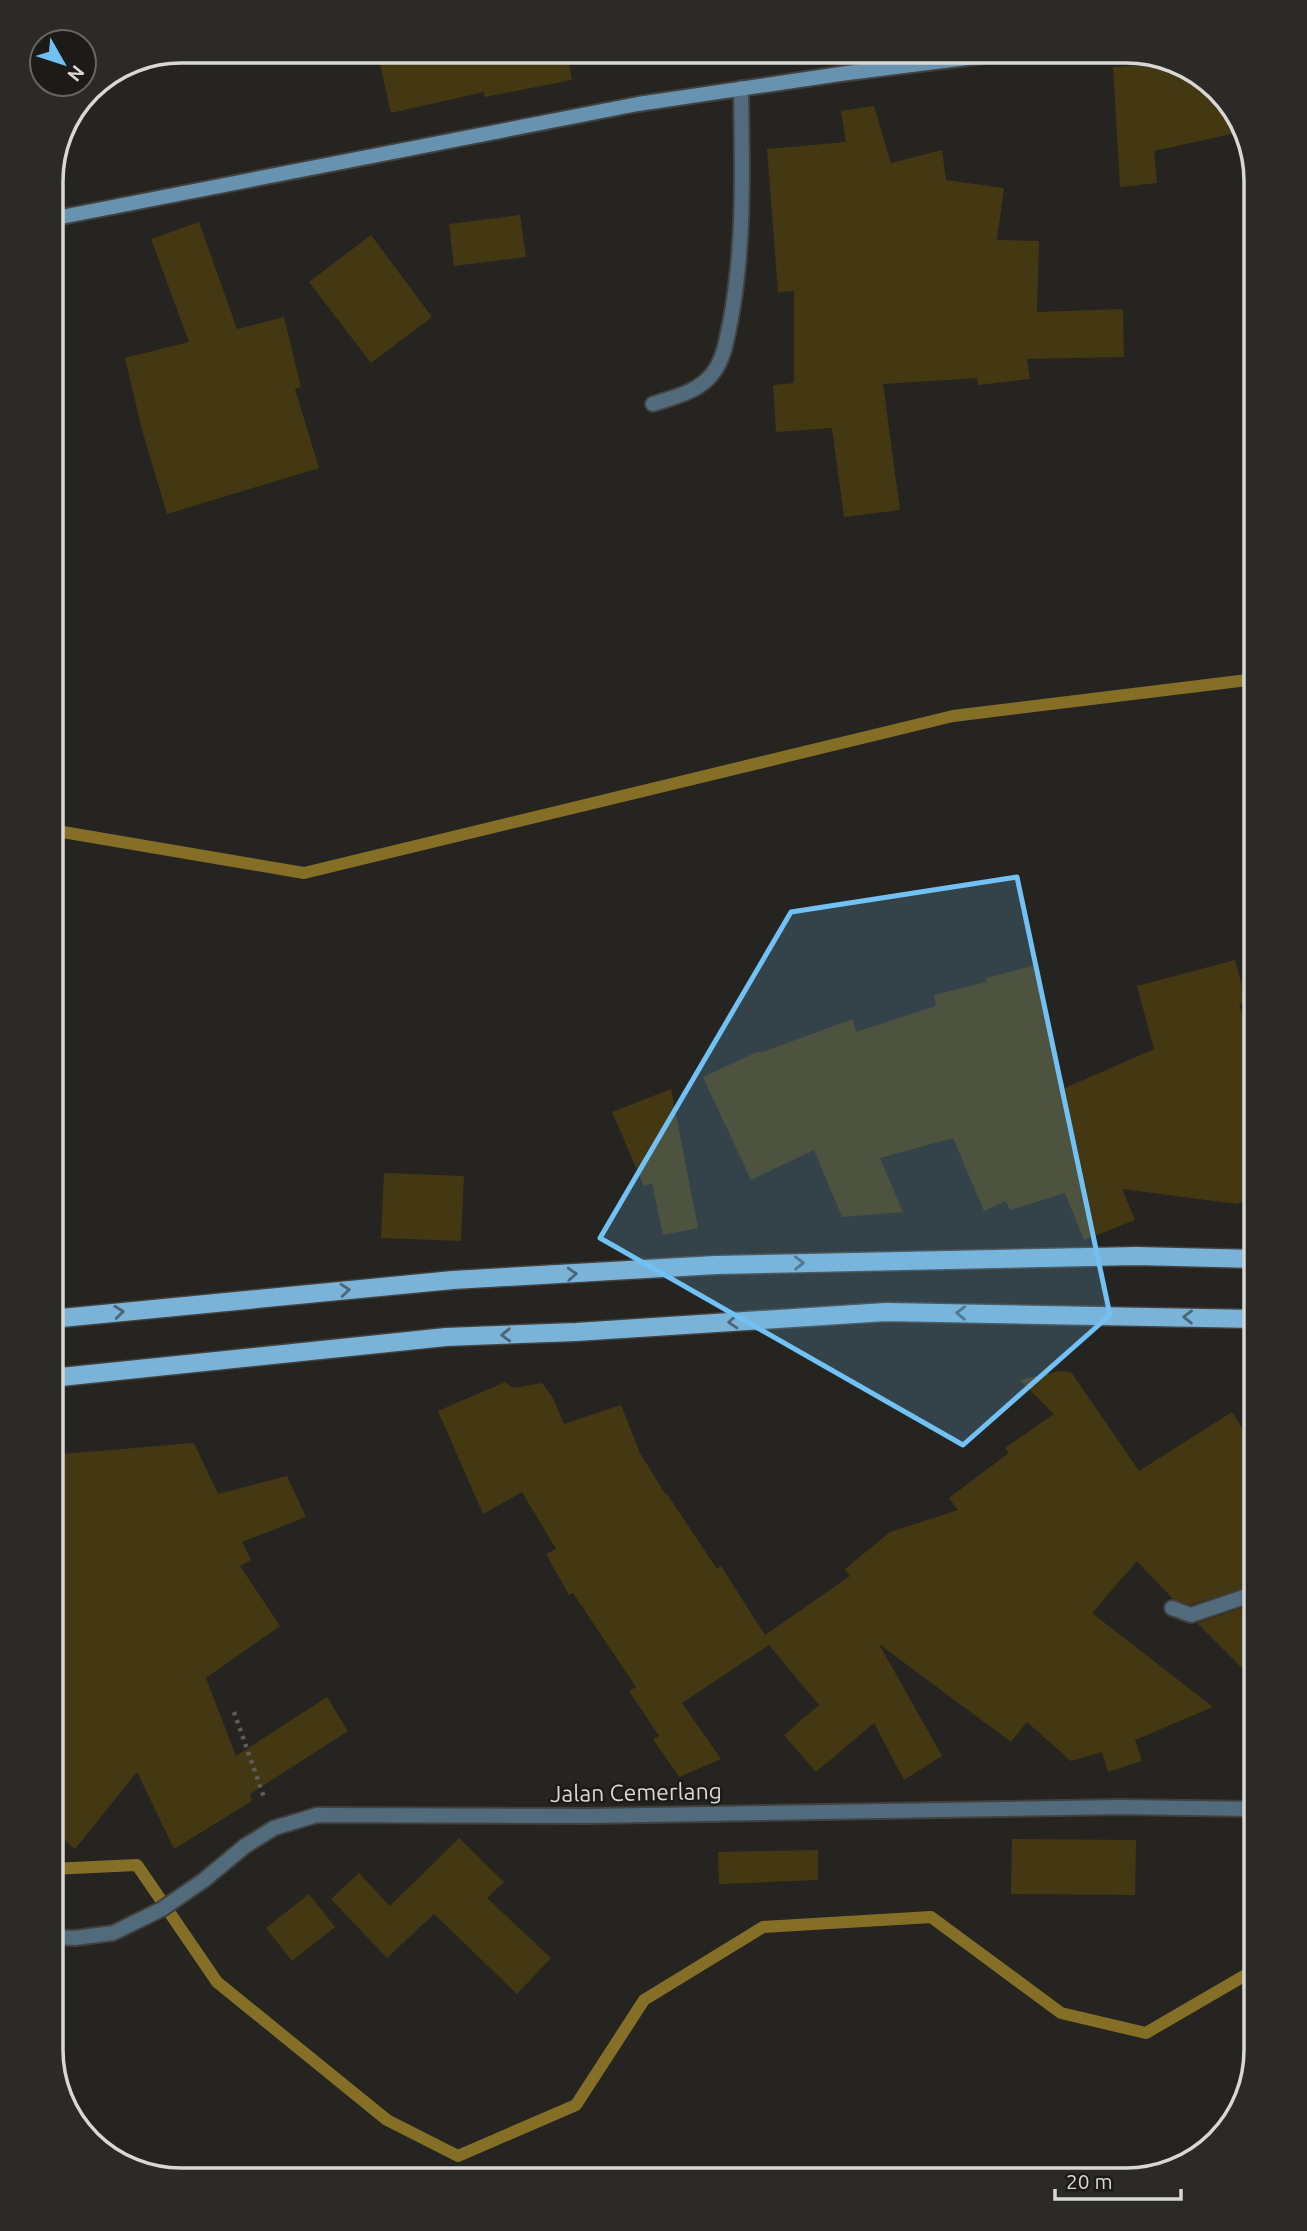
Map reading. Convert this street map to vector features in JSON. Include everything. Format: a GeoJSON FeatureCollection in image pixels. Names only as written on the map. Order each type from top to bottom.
{"type":"FeatureCollection","features":[{"type":"Feature","properties":{"kind":"main road"},"geometry":{"type":"LineString","coordinates":[[63,1318],[453,1280],[716,1265],[1137,1256],[1244,1259]]}},
{"type":"Feature","properties":{"kind":"main road"},"geometry":{"type":"LineString","coordinates":[[63,1377],[446,1337],[576,1332],[886,1312],[1244,1319]]}},
{"type":"Feature","properties":{"kind":"street"},"geometry":{"type":"LineString","coordinates":[[63,217],[638,104],[932,63]]}},
{"type":"Feature","properties":{"kind":"street"},"geometry":{"type":"LineString","coordinates":[[653,404],[699,387],[713,372],[725,351],[735,295],[743,215],[741,88]]}},
{"type":"Feature","properties":{"kind":"street"},"geometry":{"type":"LineString","coordinates":[[1172,1608],[1191,1615],[1244,1597]]}},
{"type":"Feature","properties":{"kind":"street","name":"Jalan Cemerlang"},"geometry":{"type":"LineString","coordinates":[[63,1938],[113,1933],[162,1909],[204,1880],[245,1846],[274,1828],[317,1815],[588,1816],[1120,1807],[1244,1809]]}},
{"type":"Feature","properties":{"kind":"path"},"geometry":{"type":"LineString","coordinates":[[234,1712],[274,1828]]}},
{"type":"Feature","properties":{"kind":"highlighted area"},"geometry":{"type":"Polygon","coordinates":[[[1017,877],[1110,1315],[963,1445],[600,1238],[791,912],[1017,877]]]}},
{"type":"Feature","properties":{"kind":"building"},"geometry":{"type":"Polygon","coordinates":[[[380,63],[569,63],[572,80],[485,97],[484,92],[391,113],[380,63]]]}},
{"type":"Feature","properties":{"kind":"building"},"geometry":{"type":"Polygon","coordinates":[[[1146,65],[1178,75],[1204,92],[1224,115],[1234,133],[1154,151],[1157,183],[1120,187],[1113,67],[1146,65]]]}},
{"type":"Feature","properties":{"kind":"building"},"geometry":{"type":"Polygon","coordinates":[[[874,106],[891,163],[942,150],[946,180],[1004,188],[997,240],[1039,241],[1037,312],[1123,309],[1124,357],[1027,359],[1030,379],[978,385],[977,378],[883,384],[900,510],[844,517],[832,428],[776,432],[773,385],[794,383],[794,291],[778,292],[767,149],[846,142],[841,111],[874,106]]]}},
{"type":"Feature","properties":{"kind":"building"},"geometry":{"type":"Polygon","coordinates":[[[520,215],[526,257],[454,266],[449,224],[520,215]]]}},
{"type":"Feature","properties":{"kind":"building"},"geometry":{"type":"Polygon","coordinates":[[[199,222],[237,329],[284,317],[301,387],[295,389],[319,468],[167,514],[142,430],[125,358],[189,342],[151,239],[199,222]]]}},
{"type":"Feature","properties":{"kind":"building"},"geometry":{"type":"Polygon","coordinates":[[[371,235],[432,317],[371,363],[309,282],[371,235]]]}},
{"type":"Feature","properties":{"kind":"building"},"geometry":{"type":"Polygon","coordinates":[[[1235,960],[1244,992],[1244,1004],[1239,1005],[1244,1017],[1244,1201],[1237,1204],[1122,1189],[1135,1220],[1084,1240],[1065,1193],[1010,1210],[1006,1201],[984,1211],[953,1138],[880,1158],[903,1212],[842,1217],[814,1150],[751,1180],[703,1077],[759,1051],[760,1053],[853,1019],[856,1032],[936,1006],[934,995],[987,982],[986,978],[1033,966],[1065,1088],[1154,1049],[1137,986],[1235,960]]]}},
{"type":"Feature","properties":{"kind":"building"},"geometry":{"type":"Polygon","coordinates":[[[671,1089],[698,1228],[663,1235],[652,1183],[644,1186],[612,1112],[671,1089]]]}},
{"type":"Feature","properties":{"kind":"building"},"geometry":{"type":"Polygon","coordinates":[[[384,1173],[464,1176],[461,1241],[381,1238],[384,1173]]]}},
{"type":"Feature","properties":{"kind":"building"},"geometry":{"type":"Polygon","coordinates":[[[1060,1371],[1071,1372],[1139,1471],[1232,1412],[1244,1431],[1244,1588],[1191,1605],[1173,1599],[1137,1561],[1092,1613],[1213,1707],[1135,1740],[1142,1761],[1108,1772],[1102,1752],[1071,1761],[1027,1722],[1011,1742],[879,1644],[942,1756],[904,1780],[874,1723],[816,1772],[784,1735],[819,1705],[769,1645],[682,1703],[721,1759],[679,1777],[653,1739],[659,1736],[629,1691],[636,1687],[573,1593],[569,1595],[546,1554],[556,1549],[522,1492],[483,1514],[438,1411],[505,1382],[514,1388],[542,1383],[553,1398],[564,1424],[621,1405],[640,1453],[666,1495],[717,1569],[721,1566],[765,1635],[850,1576],[845,1569],[890,1532],[958,1510],[949,1498],[1009,1453],[1005,1448],[1054,1414],[1020,1380],[1060,1371]]]}},
{"type":"Feature","properties":{"kind":"building"},"geometry":{"type":"Polygon","coordinates":[[[194,1443],[218,1494],[287,1476],[306,1517],[242,1542],[251,1560],[240,1566],[280,1626],[206,1678],[236,1756],[327,1697],[348,1731],[250,1794],[252,1801],[174,1849],[137,1772],[75,1849],[63,1839],[63,1454],[194,1443]]]}},
{"type":"Feature","properties":{"kind":"building"},"geometry":{"type":"Polygon","coordinates":[[[1244,1607],[1244,1670],[1197,1623],[1244,1607]]]}},
{"type":"Feature","properties":{"kind":"building"},"geometry":{"type":"Polygon","coordinates":[[[459,1838],[504,1882],[487,1898],[551,1958],[517,1994],[434,1914],[387,1958],[331,1899],[359,1873],[390,1906],[459,1838]]]}},
{"type":"Feature","properties":{"kind":"building"},"geometry":{"type":"Polygon","coordinates":[[[1012,1839],[1136,1840],[1135,1895],[1011,1894],[1012,1839]]]}},
{"type":"Feature","properties":{"kind":"building"},"geometry":{"type":"Polygon","coordinates":[[[818,1850],[818,1880],[719,1884],[718,1852],[818,1850]]]}},
{"type":"Feature","properties":{"kind":"building"},"geometry":{"type":"Polygon","coordinates":[[[309,1894],[335,1927],[292,1961],[266,1928],[309,1894]]]}},
{"type":"Feature","properties":{"kind":"waterway"},"geometry":{"type":"LineString","coordinates":[[63,832],[304,873],[953,716],[1244,680]]}},
{"type":"Feature","properties":{"kind":"waterway"},"geometry":{"type":"LineString","coordinates":[[63,1868],[137,1865],[217,1982],[387,2120],[458,2156],[576,2105],[644,2000],[763,1927],[931,1917],[1061,2013],[1146,2033],[1244,1976]]}}]}
